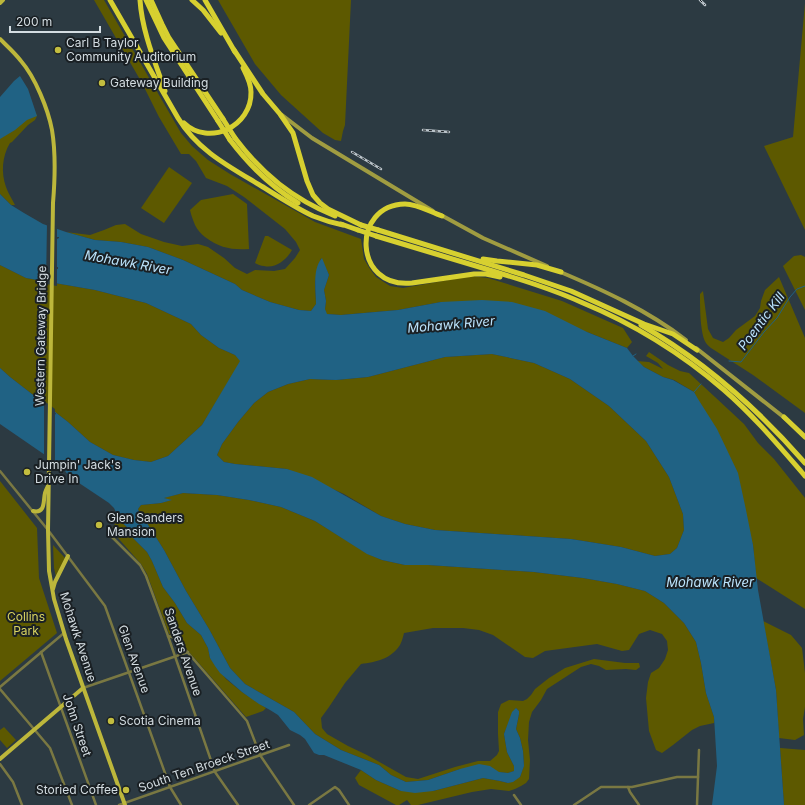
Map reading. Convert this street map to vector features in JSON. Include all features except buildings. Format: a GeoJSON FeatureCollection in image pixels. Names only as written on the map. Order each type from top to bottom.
{"type":"FeatureCollection","features":[{"type":"Feature","properties":{"kind":"highway"},"geometry":{"type":"LineString","coordinates":[[110,0],[180,123],[200,145],[216,158],[304,211],[322,219],[343,225]]}},
{"type":"Feature","properties":{"kind":"highway"},"geometry":{"type":"LineString","coordinates":[[140,0],[143,22],[154,60],[169,102]]}},
{"type":"Feature","properties":{"kind":"highway"},"geometry":{"type":"LineString","coordinates":[[146,0],[166,38],[233,139],[252,166],[263,178],[276,188],[294,201],[322,217],[376,236],[538,286],[574,299],[614,317],[658,341],[711,379],[746,410],[805,476]]}},
{"type":"Feature","properties":{"kind":"highway"},"geometry":{"type":"LineString","coordinates":[[151,0],[156,17]]}},
{"type":"Feature","properties":{"kind":"highway"},"geometry":{"type":"LineString","coordinates":[[172,108],[178,117],[195,131],[211,134],[222,132],[232,128],[240,122],[248,108],[252,93],[250,82],[233,48],[203,10],[192,0]]}},
{"type":"Feature","properties":{"kind":"highway"},"geometry":{"type":"LineString","coordinates":[[205,0],[233,48],[263,94],[280,114],[293,133],[307,181],[313,195],[328,209],[361,225]]}},
{"type":"Feature","properties":{"kind":"highway"},"geometry":{"type":"LineString","coordinates":[[233,139],[263,170],[288,191],[324,212],[572,291],[644,324],[673,334],[698,350]]}},
{"type":"Feature","properties":{"kind":"highway"},"geometry":{"type":"LineString","coordinates":[[442,216],[420,207],[410,205],[394,206],[385,209],[375,218],[370,226],[365,242],[367,256],[374,270],[387,279],[402,284],[412,284],[463,275],[480,274],[491,275],[538,286]]}},
{"type":"Feature","properties":{"kind":"highway"},"geometry":{"type":"LineString","coordinates":[[438,248],[492,261],[537,265],[561,272]]}},
{"type":"Feature","properties":{"kind":"highway"},"geometry":{"type":"LineString","coordinates":[[602,304],[660,337],[715,375],[761,416],[805,463]]}},
{"type":"Feature","properties":{"kind":"highway"},"geometry":{"type":"LineString","coordinates":[[784,417],[805,436]]}},
{"type":"Feature","properties":{"kind":"main road"},"geometry":{"type":"LineString","coordinates":[[0,3],[3,0]]}},
{"type":"Feature","properties":{"kind":"main road","name":"Western Gateway Bridge"},"geometry":{"type":"LineString","coordinates":[[0,39],[22,61],[30,74],[44,102],[52,128],[55,167],[53,203],[49,469]]}},
{"type":"Feature","properties":{"kind":"main road"},"geometry":{"type":"LineString","coordinates":[[280,114],[312,138],[442,216],[483,238],[605,291],[638,309],[671,330],[784,417]]}},
{"type":"Feature","properties":{"kind":"main road","name":"Mohawk Avenue"},"geometry":{"type":"LineString","coordinates":[[49,469],[48,530],[49,571],[52,592],[64,633],[125,804]]}},
{"type":"Feature","properties":{"kind":"main road"},"geometry":{"type":"LineString","coordinates":[[33,511],[38,512],[41,510],[49,484]]}},
{"type":"Feature","properties":{"kind":"main road"},"geometry":{"type":"LineString","coordinates":[[52,592],[55,582],[68,556]]}},
{"type":"Feature","properties":{"kind":"main road"},"geometry":{"type":"LineString","coordinates":[[0,759],[84,688]]}},
{"type":"Feature","properties":{"kind":"street","name":"Glen Avenue"},"geometry":{"type":"LineString","coordinates":[[0,471],[48,530],[106,606],[170,787],[181,805]]}},
{"type":"Feature","properties":{"kind":"street","name":"Sanders Avenue"},"geometry":{"type":"LineString","coordinates":[[110,535],[140,565],[146,576],[215,772],[238,805]]}},
{"type":"Feature","properties":{"kind":"street"},"geometry":{"type":"LineString","coordinates":[[64,633],[0,688],[50,748],[72,805]]}},
{"type":"Feature","properties":{"kind":"street"},"geometry":{"type":"LineString","coordinates":[[168,636],[176,639],[247,720],[260,755],[294,805]]}},
{"type":"Feature","properties":{"kind":"street","name":"John Street"},"geometry":{"type":"LineString","coordinates":[[42,652],[96,805]]}},
{"type":"Feature","properties":{"kind":"street"},"geometry":{"type":"LineString","coordinates":[[84,688],[188,652]]}},
{"type":"Feature","properties":{"kind":"street","name":"South Ten Broeck Street"},"geometry":{"type":"LineString","coordinates":[[119,805],[289,746]]}},
{"type":"Feature","properties":{"kind":"street"},"geometry":{"type":"LineString","coordinates":[[697,805],[700,750]]}},
{"type":"Feature","properties":{"kind":"street"},"geometry":{"type":"LineString","coordinates":[[0,764],[14,782],[22,805]]}},
{"type":"Feature","properties":{"kind":"street"},"geometry":{"type":"LineString","coordinates":[[575,805],[601,787],[640,786],[677,777],[698,778]]}},
{"type":"Feature","properties":{"kind":"street"},"geometry":{"type":"LineString","coordinates":[[628,787],[639,805]]}},
{"type":"Feature","properties":{"kind":"street"},"geometry":{"type":"LineString","coordinates":[[309,805],[333,788],[337,788],[349,805]]}},
{"type":"Feature","properties":{"kind":"street"},"geometry":{"type":"LineString","coordinates":[[514,795],[521,805]]}},
{"type":"Feature","properties":{"kind":"green space"},"geometry":{"type":"Polygon","coordinates":[[[94,0],[104,0],[181,133],[192,146],[208,160],[230,174],[315,222],[361,239],[364,259],[370,269],[376,277],[390,286],[403,288],[471,276],[488,278],[562,301],[623,328],[632,342],[627,348],[587,332],[441,302],[398,310],[341,315],[326,314],[324,290],[329,275],[321,258],[315,282],[316,304],[311,311],[299,310],[270,302],[242,290],[235,284],[183,260],[148,247],[121,242],[95,240],[66,232],[90,235],[116,225],[125,224],[141,234],[164,242],[182,246],[198,244],[208,247],[235,268],[247,274],[255,270],[274,271],[285,269],[300,250],[296,242],[285,229],[244,197],[227,186],[206,178],[196,161],[189,154],[181,154],[94,0]]]}},
{"type":"Feature","properties":{"kind":"green space"},"geometry":{"type":"Polygon","coordinates":[[[218,0],[351,0],[345,125],[341,141],[335,140],[323,133],[281,95],[255,64],[218,0]]]}},
{"type":"Feature","properties":{"kind":"green space"},"geometry":{"type":"Polygon","coordinates":[[[805,3],[805,230],[764,146],[793,137],[805,3]]]}},
{"type":"Feature","properties":{"kind":"green space"},"geometry":{"type":"Polygon","coordinates":[[[36,113],[37,116],[35,120],[10,143],[5,153],[3,176],[4,182],[15,205],[11,205],[0,194],[0,122],[36,113]]]}},
{"type":"Feature","properties":{"kind":"green space"},"geometry":{"type":"Polygon","coordinates":[[[169,167],[192,183],[164,223],[141,208],[169,167]]]}},
{"type":"Feature","properties":{"kind":"green space"},"geometry":{"type":"Polygon","coordinates":[[[233,194],[247,204],[249,249],[226,248],[210,241],[198,230],[191,214],[190,210],[201,200],[233,194]]]}},
{"type":"Feature","properties":{"kind":"green space"},"geometry":{"type":"Polygon","coordinates":[[[265,236],[268,236],[292,250],[284,260],[277,265],[268,267],[255,263],[265,236]]]}},
{"type":"Feature","properties":{"kind":"green space"},"geometry":{"type":"Polygon","coordinates":[[[801,255],[805,257],[805,310],[783,266],[794,256],[801,255]]]}},
{"type":"Feature","properties":{"kind":"green space"},"geometry":{"type":"Polygon","coordinates":[[[0,265],[26,278],[95,290],[146,303],[191,324],[201,335],[219,348],[235,355],[241,361],[202,425],[168,456],[151,462],[113,455],[90,442],[68,422],[0,368],[0,265]]]}},
{"type":"Feature","properties":{"kind":"green space"},"geometry":{"type":"Polygon","coordinates":[[[779,277],[805,338],[805,413],[753,375],[711,348],[707,345],[704,339],[701,320],[700,294],[703,291],[708,329],[713,338],[723,342],[755,316],[760,308],[765,290],[779,277]]]}},
{"type":"Feature","properties":{"kind":"green space"},"geometry":{"type":"Polygon","coordinates":[[[649,352],[668,365],[680,371],[689,373],[744,424],[758,443],[774,459],[805,498],[805,609],[756,578],[753,545],[694,392],[674,380],[663,377],[644,367],[637,361],[649,362],[663,369],[658,363],[646,356],[649,352]]]}},
{"type":"Feature","properties":{"kind":"green space"},"geometry":{"type":"Polygon","coordinates":[[[492,354],[534,363],[570,379],[609,406],[646,441],[669,477],[683,514],[684,530],[677,548],[670,554],[655,556],[621,547],[571,539],[435,530],[405,524],[381,516],[344,494],[287,469],[224,462],[217,455],[222,444],[254,403],[268,392],[288,384],[310,379],[336,380],[368,377],[445,357],[492,354]]]}},
{"type":"Feature","properties":{"kind":"green space","name":"Collins Park"},"geometry":{"type":"Polygon","coordinates":[[[0,481],[37,528],[39,578],[57,633],[0,681],[0,481]]]}},
{"type":"Feature","properties":{"kind":"green space"},"geometry":{"type":"Polygon","coordinates":[[[183,493],[217,495],[281,507],[315,521],[368,554],[382,560],[405,565],[428,565],[534,572],[583,578],[645,591],[664,603],[684,623],[696,642],[706,693],[714,717],[714,723],[700,726],[692,730],[662,753],[656,750],[649,731],[646,698],[651,673],[659,668],[665,659],[668,650],[667,641],[662,634],[650,630],[639,634],[629,650],[622,651],[597,644],[545,651],[533,658],[525,657],[493,635],[479,630],[463,628],[433,628],[404,633],[400,645],[388,657],[378,661],[361,664],[345,683],[321,718],[322,728],[327,734],[406,777],[418,779],[478,761],[490,761],[499,751],[498,712],[501,704],[509,700],[523,701],[527,699],[535,689],[565,668],[594,659],[625,663],[639,663],[640,667],[636,670],[606,670],[591,664],[581,667],[547,689],[532,712],[529,722],[529,779],[521,786],[509,791],[491,789],[472,792],[418,805],[411,805],[407,800],[399,805],[396,805],[359,785],[355,778],[361,770],[376,780],[401,791],[433,791],[483,778],[508,783],[520,777],[524,765],[523,751],[516,729],[519,711],[516,708],[513,712],[504,734],[507,752],[514,766],[514,771],[508,773],[460,769],[428,780],[406,782],[391,775],[379,765],[341,750],[315,734],[294,712],[245,684],[230,668],[164,550],[145,520],[140,515],[138,509],[141,505],[161,503],[171,500],[163,498],[183,493]]]}},
{"type":"Feature","properties":{"kind":"green space"},"geometry":{"type":"Polygon","coordinates":[[[118,519],[127,527],[127,532],[147,552],[163,587],[187,623],[201,635],[208,648],[210,658],[226,679],[266,708],[263,711],[246,717],[175,636],[169,634],[147,574],[141,564],[111,530],[118,519]]]}},
{"type":"Feature","properties":{"kind":"green space"},"geometry":{"type":"Polygon","coordinates":[[[53,545],[65,558],[56,577],[54,568],[53,545]]]}},
{"type":"Feature","properties":{"kind":"green space"},"geometry":{"type":"Polygon","coordinates":[[[763,621],[791,635],[802,648],[805,673],[805,707],[803,719],[804,735],[795,740],[779,738],[776,690],[763,621]]]}},
{"type":"Feature","properties":{"kind":"green space"},"geometry":{"type":"Polygon","coordinates":[[[4,727],[16,740],[7,748],[0,740],[0,730],[4,727]]]}},
{"type":"Feature","properties":{"kind":"green space"},"geometry":{"type":"Polygon","coordinates":[[[780,748],[805,750],[805,805],[784,805],[780,748]]]}},
{"type":"Feature","properties":{"kind":"water"},"geometry":{"type":"Polygon","coordinates":[[[20,76],[28,89],[37,116],[27,120],[15,130],[0,139],[0,97],[20,76]]]}},
{"type":"Feature","properties":{"kind":"water","name":"Mohawk River"},"geometry":{"type":"Polygon","coordinates":[[[0,194],[11,205],[43,224],[95,240],[121,242],[148,247],[183,260],[235,284],[242,290],[270,302],[299,310],[311,311],[316,304],[316,274],[322,258],[329,275],[324,290],[326,301],[325,309],[327,314],[341,315],[398,310],[441,302],[482,300],[512,302],[545,311],[587,332],[627,348],[644,367],[663,377],[673,380],[694,392],[717,429],[738,473],[753,545],[758,590],[776,690],[784,805],[712,805],[717,766],[714,717],[706,693],[696,642],[684,623],[664,603],[645,591],[583,578],[534,572],[428,565],[405,565],[382,560],[367,554],[315,521],[281,507],[249,500],[217,495],[183,493],[164,498],[172,500],[161,503],[141,505],[138,509],[140,515],[145,520],[164,550],[230,668],[245,684],[294,712],[315,734],[341,750],[379,765],[391,775],[406,782],[428,780],[479,764],[490,766],[499,772],[508,773],[514,771],[514,766],[507,752],[504,734],[512,712],[516,708],[519,711],[519,714],[516,729],[523,751],[524,766],[520,777],[513,782],[508,783],[483,778],[433,791],[415,793],[401,791],[376,780],[361,770],[324,755],[314,753],[305,739],[290,730],[278,715],[242,692],[220,673],[210,658],[208,648],[201,635],[187,623],[163,587],[147,552],[127,532],[127,527],[120,521],[114,508],[109,503],[70,477],[56,461],[0,424],[0,368],[68,422],[90,442],[113,455],[151,462],[168,456],[202,425],[240,361],[235,355],[219,348],[201,335],[191,324],[146,303],[95,290],[26,278],[0,265],[0,194]],[[492,354],[445,357],[368,377],[336,380],[310,379],[288,384],[268,392],[254,403],[222,444],[217,455],[224,462],[287,469],[312,477],[381,516],[405,524],[435,530],[571,539],[621,547],[655,556],[670,554],[677,548],[684,530],[683,514],[669,477],[646,441],[609,406],[570,379],[534,363],[492,354]]]}},
{"type":"Feature","properties":{"kind":"pier"},"geometry":{"type":"Polygon","coordinates":[[[47,223],[57,227],[57,237],[59,237],[57,239],[57,286],[46,284],[47,223]]]}},
{"type":"Feature","properties":{"kind":"pier"},"geometry":{"type":"Polygon","coordinates":[[[44,401],[55,409],[56,413],[55,462],[44,456],[44,401]]]}},
{"type":"Feature","properties":{"kind":"waterway","name":"Poentic Kill"},"geometry":{"type":"LineString","coordinates":[[729,361],[741,362],[777,318],[790,297],[797,289],[805,286]]}},
{"type":"Feature","properties":{"kind":"waterway","name":"Poentic Kill"},"geometry":{"type":"LineString","coordinates":[[694,392],[701,384]]}},
{"type":"Feature","properties":{"kind":"railway"},"geometry":{"type":"LineString","coordinates":[[700,0],[705,5]]}},
{"type":"Feature","properties":{"kind":"railway"},"geometry":{"type":"LineString","coordinates":[[423,130],[449,132]]}},
{"type":"Feature","properties":{"kind":"railway"},"geometry":{"type":"LineString","coordinates":[[352,152],[381,169]]}},
{"type":"Feature","properties":{"kind":"place","name":"Carl B Taylor Community Auditorium"},"geometry":{"type":"Point","coordinates":[58,50]}},
{"type":"Feature","properties":{"kind":"place","name":"Gateway Building"},"geometry":{"type":"Point","coordinates":[102,83]}},
{"type":"Feature","properties":{"kind":"place","name":"Jumpin' Jack's Drive In"},"geometry":{"type":"Point","coordinates":[27,472]}},
{"type":"Feature","properties":{"kind":"place","name":"Glen Sanders Mansion"},"geometry":{"type":"Point","coordinates":[99,525]}},
{"type":"Feature","properties":{"kind":"place","name":"Scotia Cinema"},"geometry":{"type":"Point","coordinates":[111,721]}},
{"type":"Feature","properties":{"kind":"place","name":"Storied Coffee"},"geometry":{"type":"Point","coordinates":[126,790]}}]}
